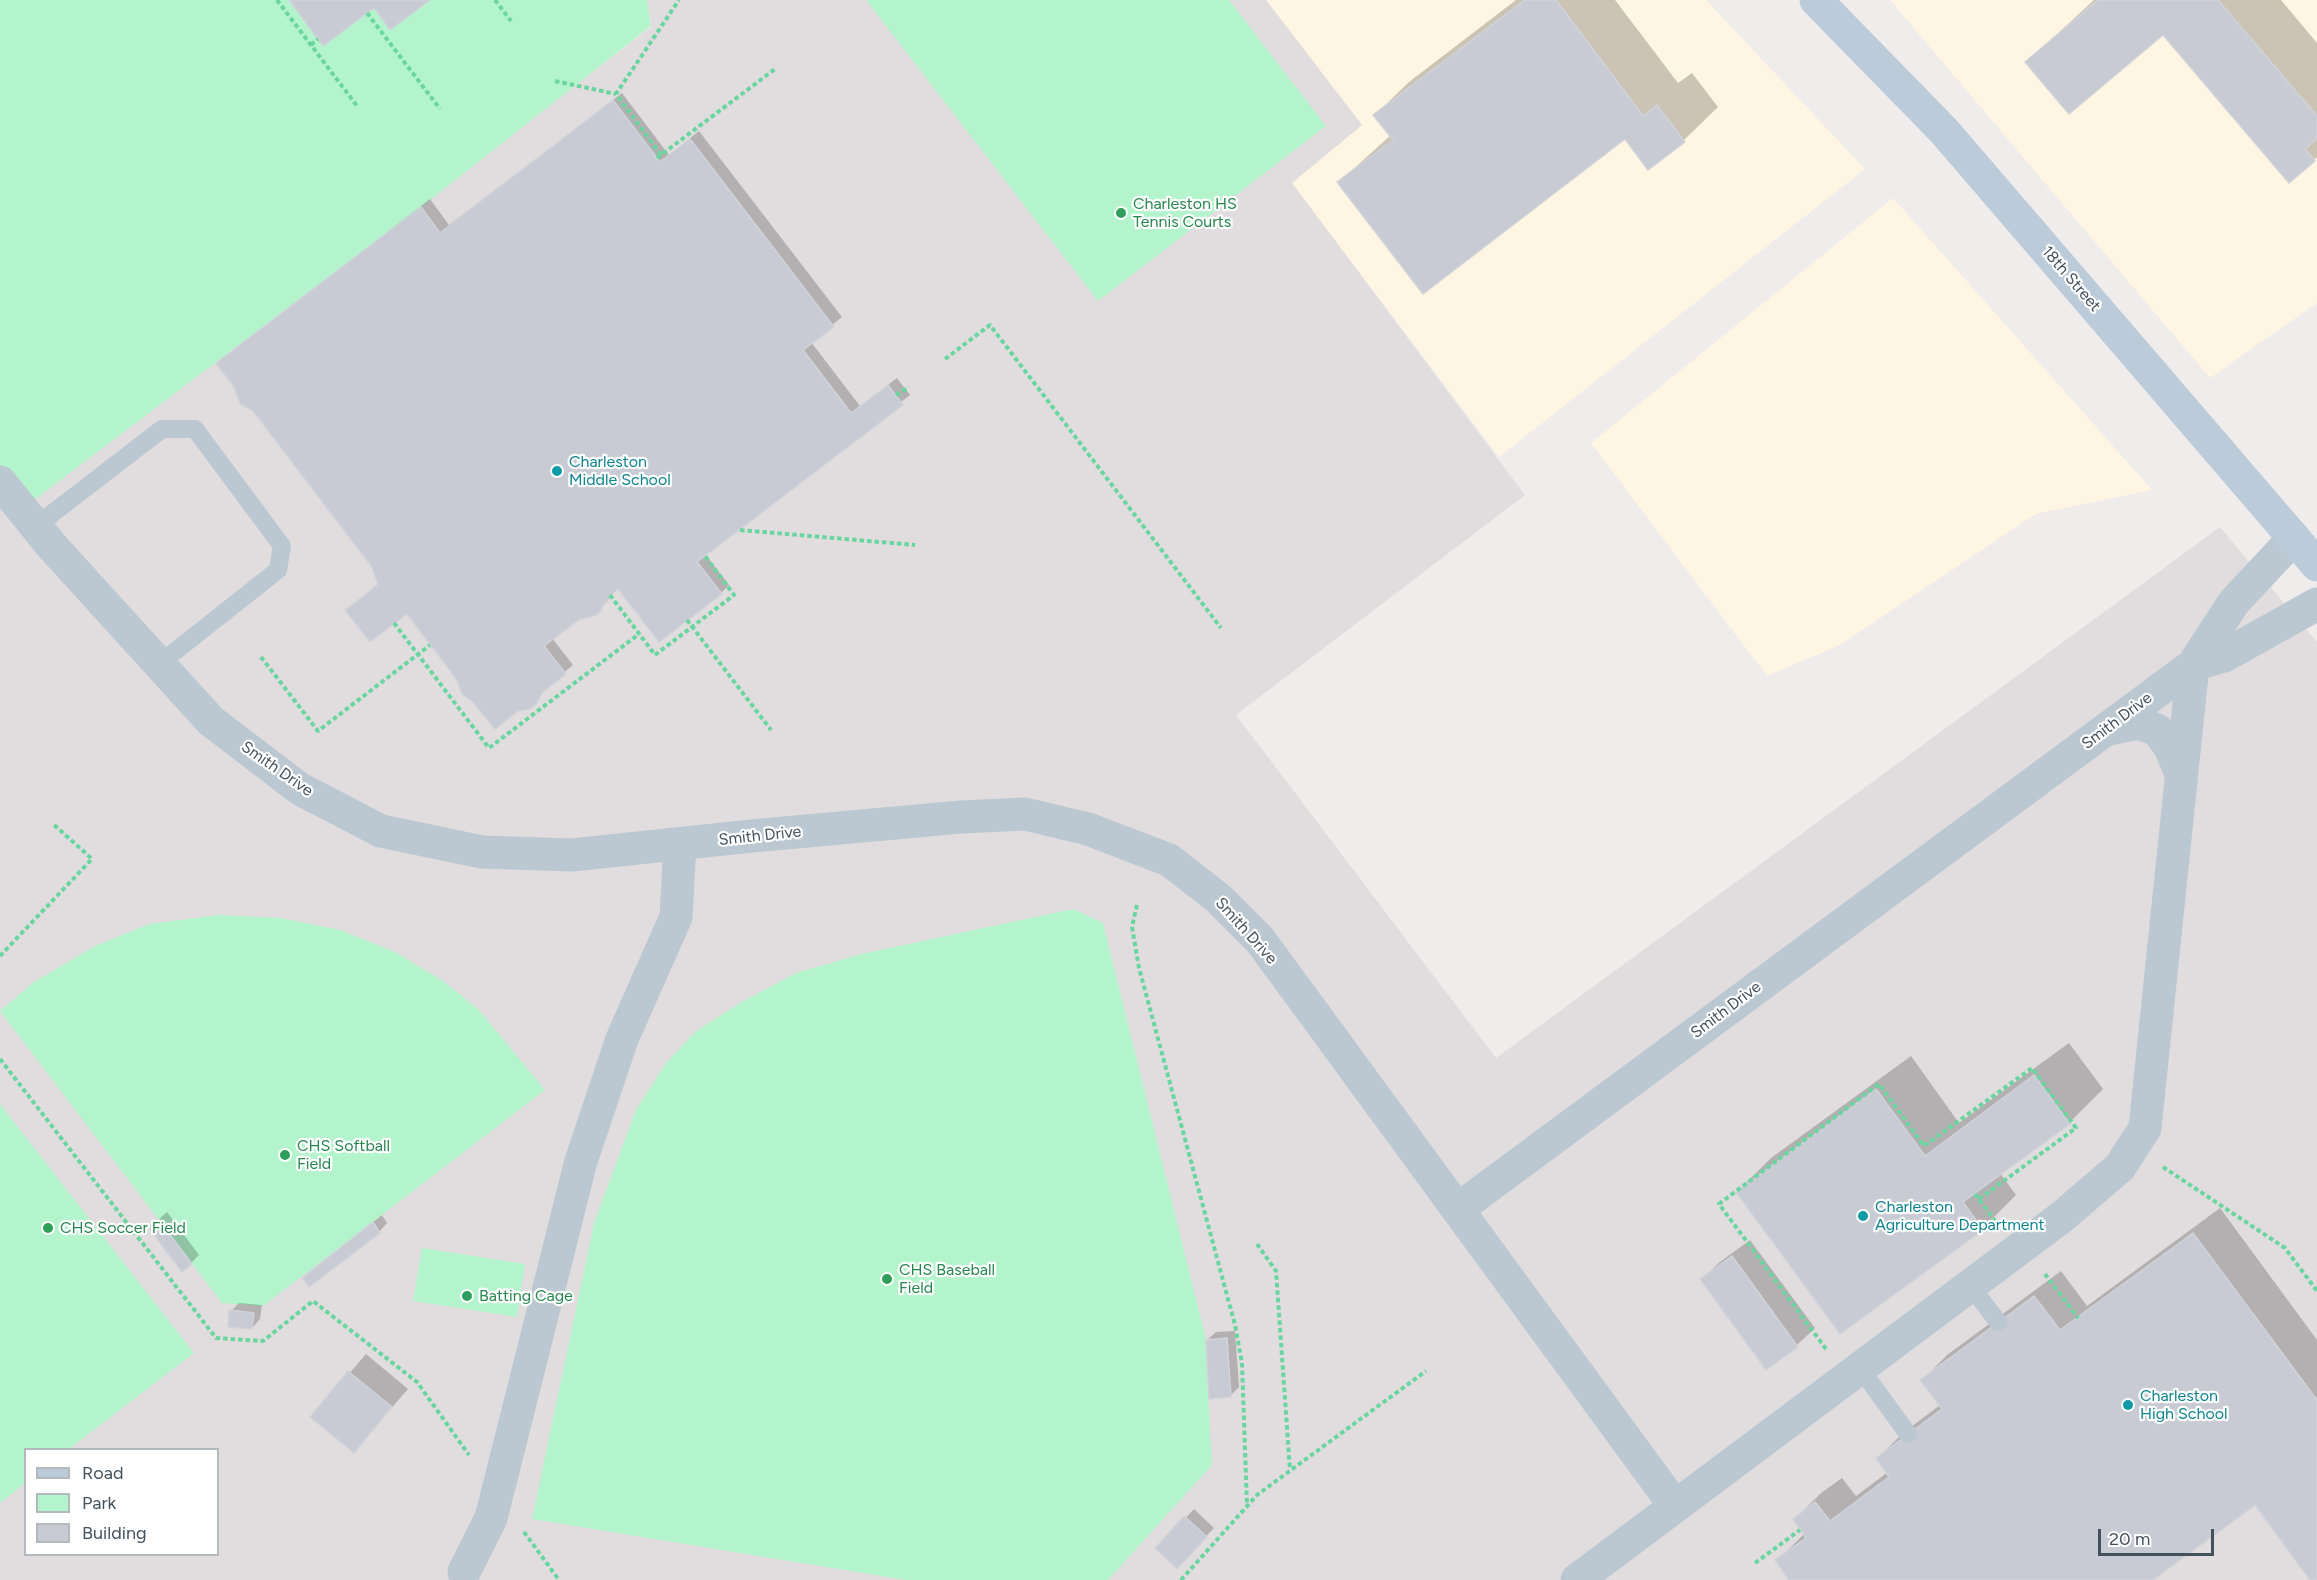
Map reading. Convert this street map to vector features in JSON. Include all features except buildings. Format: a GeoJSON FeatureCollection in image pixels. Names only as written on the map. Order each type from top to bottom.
{"type":"FeatureCollection","features":[{"type":"Feature","properties":{"kind":"main road","name":"18th Street"},"geometry":{"type":"LineString","coordinates":[[1816,0],[1944,131],[2309,552]]}},
{"type":"Feature","properties":{"kind":"street","name":"Smith Drive"},"geometry":{"type":"LineString","coordinates":[[0,482],[36,526],[211,721],[300,789],[381,831],[482,852],[572,855],[961,817],[1025,814],[1088,829],[1169,860],[1218,898],[1260,940],[1458,1209],[2193,665],[2234,602],[2309,552]]}},
{"type":"Feature","properties":{"kind":"street"},"geometry":{"type":"LineString","coordinates":[[1576,1580],[1675,1506],[1846,1362],[1970,1285],[2092,1193],[2120,1167],[2145,1128],[2193,665],[2224,656],[2317,604]]}},
{"type":"Feature","properties":{"kind":"street"},"geometry":{"type":"LineString","coordinates":[[2105,729],[2138,723],[2157,730],[2170,747],[2181,774]]}},
{"type":"Feature","properties":{"kind":"street"},"geometry":{"type":"LineString","coordinates":[[465,1572],[491,1518],[581,1161],[622,1039],[676,918],[680,844]]}},
{"type":"Feature","properties":{"kind":"street"},"geometry":{"type":"LineString","coordinates":[[1458,1209],[1675,1506]]}},
{"type":"Feature","properties":{"kind":"lane"},"geometry":{"type":"LineString","coordinates":[[36,526],[162,429],[195,429],[282,546],[281,554],[278,570],[159,664]]}},
{"type":"Feature","properties":{"kind":"lane"},"geometry":{"type":"LineString","coordinates":[[1970,1285],[1998,1322]]}},
{"type":"Feature","properties":{"kind":"lane"},"geometry":{"type":"LineString","coordinates":[[1846,1362],[1908,1434]]}},
{"type":"Feature","properties":{"kind":"path"},"geometry":{"type":"LineString","coordinates":[[278,0],[357,106]]}},
{"type":"Feature","properties":{"kind":"path"},"geometry":{"type":"LineString","coordinates":[[495,0],[511,21]]}},
{"type":"Feature","properties":{"kind":"path"},"geometry":{"type":"LineString","coordinates":[[616,94],[679,0]]}},
{"type":"Feature","properties":{"kind":"path"},"geometry":{"type":"LineString","coordinates":[[367,13],[440,109]]}},
{"type":"Feature","properties":{"kind":"path"},"geometry":{"type":"LineString","coordinates":[[311,45],[318,39]]}},
{"type":"Feature","properties":{"kind":"path"},"geometry":{"type":"LineString","coordinates":[[555,81],[616,94],[659,156],[775,69]]}},
{"type":"Feature","properties":{"kind":"path"},"geometry":{"type":"LineString","coordinates":[[945,359],[990,325],[1221,628]]}},
{"type":"Feature","properties":{"kind":"path"},"geometry":{"type":"LineString","coordinates":[[896,395],[909,387]]}},
{"type":"Feature","properties":{"kind":"path"},"geometry":{"type":"LineString","coordinates":[[740,530],[915,545]]}},
{"type":"Feature","properties":{"kind":"path"},"geometry":{"type":"LineString","coordinates":[[610,595],[655,655],[734,595],[705,556]]}},
{"type":"Feature","properties":{"kind":"path"},"geometry":{"type":"LineString","coordinates":[[687,620],[771,730]]}},
{"type":"Feature","properties":{"kind":"path"},"geometry":{"type":"LineString","coordinates":[[394,623],[489,748],[639,634]]}},
{"type":"Feature","properties":{"kind":"path"},"geometry":{"type":"LineString","coordinates":[[261,657],[318,730],[430,645]]}},
{"type":"Feature","properties":{"kind":"path"},"geometry":{"type":"LineString","coordinates":[[533,706],[537,711]]}},
{"type":"Feature","properties":{"kind":"path"},"geometry":{"type":"LineString","coordinates":[[0,956],[92,859],[52,823]]}},
{"type":"Feature","properties":{"kind":"path"},"geometry":{"type":"LineString","coordinates":[[1137,905],[1132,927],[1139,968],[1232,1314],[1242,1364],[1247,1506]]}},
{"type":"Feature","properties":{"kind":"path"},"geometry":{"type":"LineString","coordinates":[[0,1059],[216,1338],[263,1341],[314,1301],[417,1382],[559,1580]]}},
{"type":"Feature","properties":{"kind":"path"},"geometry":{"type":"LineString","coordinates":[[1846,1362],[1719,1204],[1879,1084],[1924,1146],[2032,1068],[2076,1128],[1979,1199]]}},
{"type":"Feature","properties":{"kind":"path"},"geometry":{"type":"LineString","coordinates":[[2158,1163],[2285,1248],[2317,1291]]}},
{"type":"Feature","properties":{"kind":"path"},"geometry":{"type":"LineString","coordinates":[[1257,1244],[1276,1271],[1290,1471]]}},
{"type":"Feature","properties":{"kind":"path"},"geometry":{"type":"LineString","coordinates":[[2040,1266],[2078,1318]]}},
{"type":"Feature","properties":{"kind":"path"},"geometry":{"type":"LineString","coordinates":[[1181,1580],[1257,1495],[1426,1371]]}},
{"type":"Feature","properties":{"kind":"path"},"geometry":{"type":"LineString","coordinates":[[1755,1563],[1800,1530]]}},
{"type":"Feature","properties":{"kind":"shaded area"},"geometry":{"type":"Polygon","coordinates":[[[647,0],[1266,0],[1362,125],[1292,183],[1525,495],[1236,715],[1496,1058],[2220,527],[2317,642],[2317,1580],[0,1580],[0,482],[216,363],[651,27],[647,0]]]}},
{"type":"Feature","properties":{"kind":"shaded area"},"geometry":{"type":"Polygon","coordinates":[[[1266,0],[1706,0],[1865,169],[1499,457],[1292,183],[1362,125],[1266,0]]]}},
{"type":"Feature","properties":{"kind":"shaded area"},"geometry":{"type":"Polygon","coordinates":[[[1890,0],[2317,0],[2317,303],[2210,378],[1890,0]]]}},
{"type":"Feature","properties":{"kind":"shaded area"},"geometry":{"type":"Polygon","coordinates":[[[1893,198],[2152,490],[2036,514],[1840,645],[1767,676],[1591,443],[1893,198]]]}},
{"type":"Feature","properties":{"kind":"green space"},"geometry":{"type":"Polygon","coordinates":[[[0,0],[647,0],[651,26],[421,207],[21,510],[0,482],[0,0]]]}},
{"type":"Feature","properties":{"kind":"green space","name":"Charleston HS Tennis Courts"},"geometry":{"type":"Polygon","coordinates":[[[866,0],[1229,0],[1326,126],[1098,301],[866,0]]]}},
{"type":"Feature","properties":{"kind":"green space","name":"CHS Baseball Field"},"geometry":{"type":"Polygon","coordinates":[[[1073,909],[1103,923],[1205,1335],[1212,1465],[1108,1580],[906,1580],[532,1519],[594,1223],[636,1110],[666,1063],[695,1032],[740,1003],[796,973],[862,954],[1073,909]]]}},
{"type":"Feature","properties":{"kind":"green space","name":"CHS Softball Field"},"geometry":{"type":"Polygon","coordinates":[[[219,915],[280,918],[340,930],[395,952],[443,981],[479,1010],[545,1090],[263,1306],[222,1303],[0,1011],[34,982],[95,946],[149,924],[219,915]]]}},
{"type":"Feature","properties":{"kind":"green space","name":"CHS Soccer Field"},"geometry":{"type":"Polygon","coordinates":[[[0,1104],[194,1353],[70,1448],[24,1448],[24,1484],[0,1503],[0,1104]]]}},
{"type":"Feature","properties":{"kind":"green space"},"geometry":{"type":"Polygon","coordinates":[[[422,1248],[525,1264],[517,1317],[413,1301],[422,1248]]]}},
{"type":"Feature","properties":{"kind":"place","name":"Charleston HS Tennis Courts"},"geometry":{"type":"Point","coordinates":[1121,213]}},
{"type":"Feature","properties":{"kind":"place","name":"Charleston Middle School"},"geometry":{"type":"Point","coordinates":[557,471]}},
{"type":"Feature","properties":{"kind":"place","name":"CHS Softball Field"},"geometry":{"type":"Point","coordinates":[285,1155]}},
{"type":"Feature","properties":{"kind":"place","name":"Charleston Agriculture Department"},"geometry":{"type":"Point","coordinates":[1863,1216]}},
{"type":"Feature","properties":{"kind":"place","name":"CHS Soccer Field"},"geometry":{"type":"Point","coordinates":[48,1228]}},
{"type":"Feature","properties":{"kind":"place","name":"CHS Baseball Field"},"geometry":{"type":"Point","coordinates":[887,1279]}},
{"type":"Feature","properties":{"kind":"place","name":"Batting Cage"},"geometry":{"type":"Point","coordinates":[467,1296]}},
{"type":"Feature","properties":{"kind":"place","name":"Charleston High School"},"geometry":{"type":"Point","coordinates":[2128,1405]}}]}
